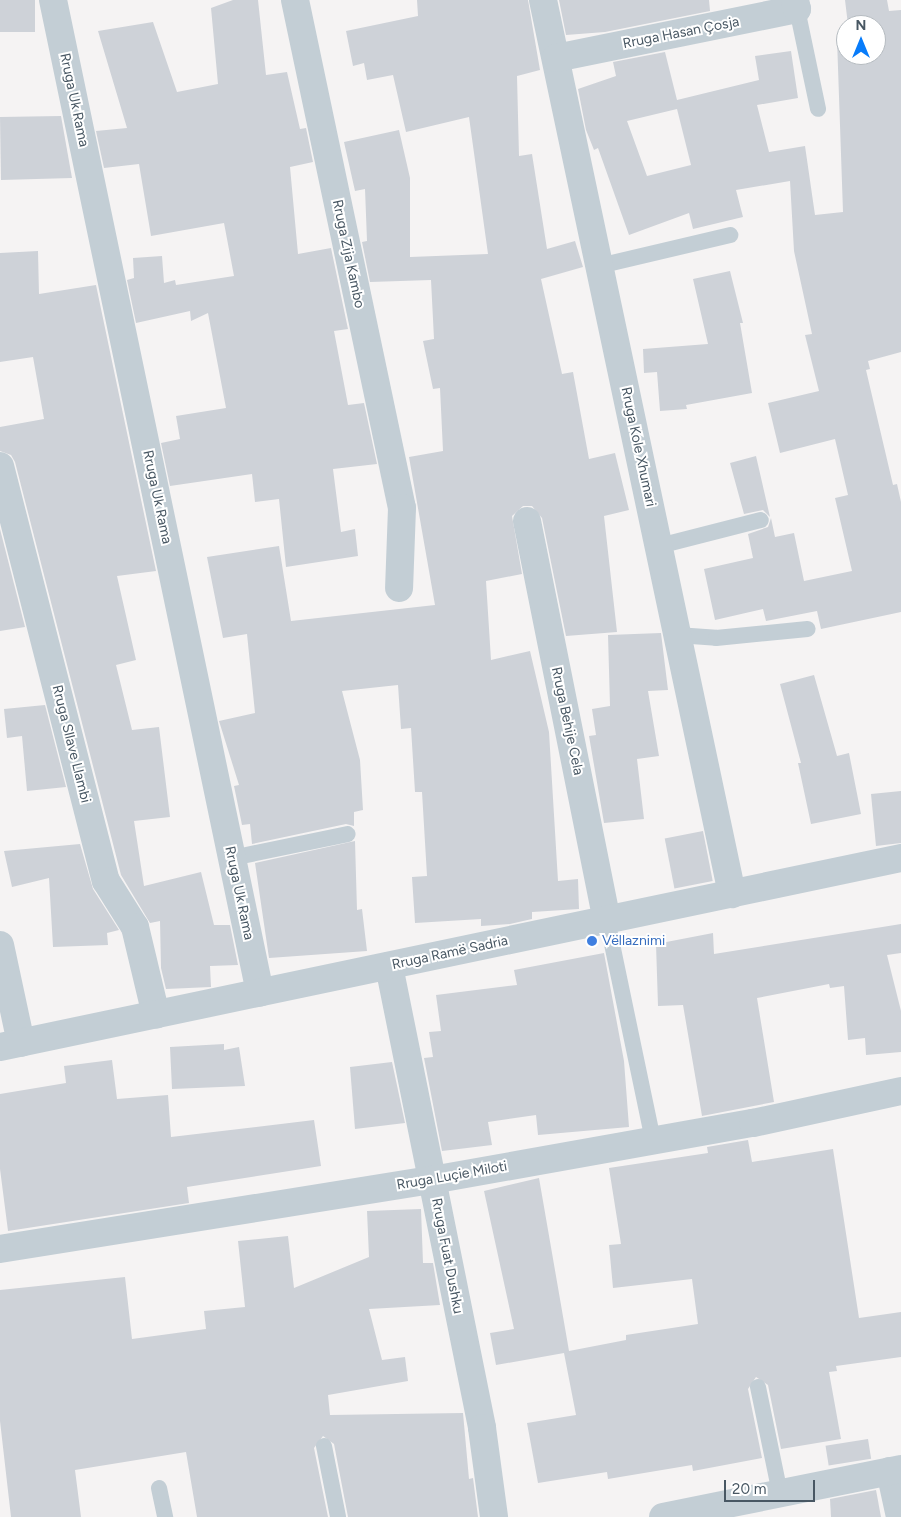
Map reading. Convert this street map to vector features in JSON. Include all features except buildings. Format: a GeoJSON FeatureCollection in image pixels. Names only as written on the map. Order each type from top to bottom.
{"type":"FeatureCollection","features":[{"type":"Feature","properties":{"kind":"street","name":"Rruga Uk Rama"},"geometry":{"type":"LineString","coordinates":[[53,0],[260,993]]}},
{"type":"Feature","properties":{"kind":"street","name":"Rruga Zija Kambo"},"geometry":{"type":"LineString","coordinates":[[295,0],[402,508],[399,588]]}},
{"type":"Feature","properties":{"kind":"street","name":"Rruga Kole Xhumari"},"geometry":{"type":"LineString","coordinates":[[543,0],[732,894]]}},
{"type":"Feature","properties":{"kind":"street","name":"Rruga Hasan Çosja"},"geometry":{"type":"LineString","coordinates":[[556,58],[796,5]]}},
{"type":"Feature","properties":{"kind":"street","name":"Rruga Sllave Llambi"},"geometry":{"type":"LineString","coordinates":[[0,466],[106,882],[135,927],[156,1015]]}},
{"type":"Feature","properties":{"kind":"street","name":"Rruga Behije Cela"},"geometry":{"type":"LineString","coordinates":[[527,521],[607,920]]}},
{"type":"Feature","properties":{"kind":"street","name":"Rruga Ramë Sadria"},"geometry":{"type":"LineString","coordinates":[[11,1045],[901,858]]}},
{"type":"Feature","properties":{"kind":"street"},"geometry":{"type":"LineString","coordinates":[[0,945],[11,1045]]}},
{"type":"Feature","properties":{"kind":"street","name":"Rruga Fuat Dushku"},"geometry":{"type":"LineString","coordinates":[[389,966],[482,1428],[494,1517]]}},
{"type":"Feature","properties":{"kind":"street","name":"Rruga Luçie Miloti"},"geometry":{"type":"LineString","coordinates":[[0,1249],[432,1180],[753,1123],[901,1091]]}},
{"type":"Feature","properties":{"kind":"street"},"geometry":{"type":"LineString","coordinates":[[662,1517],[746,1509],[780,1493],[896,1470],[900,1517]]}},
{"type":"Feature","properties":{"kind":"lane"},"geometry":{"type":"LineString","coordinates":[[796,5],[818,109]]}},
{"type":"Feature","properties":{"kind":"lane"},"geometry":{"type":"LineString","coordinates":[[599,266],[730,235]]}},
{"type":"Feature","properties":{"kind":"lane"},"geometry":{"type":"LineString","coordinates":[[658,546],[761,520]]}},
{"type":"Feature","properties":{"kind":"lane"},"geometry":{"type":"LineString","coordinates":[[677,635],[716,638],[808,629]]}},
{"type":"Feature","properties":{"kind":"lane"},"geometry":{"type":"LineString","coordinates":[[232,858],[348,834]]}},
{"type":"Feature","properties":{"kind":"lane"},"geometry":{"type":"LineString","coordinates":[[607,920],[653,1140]]}},
{"type":"Feature","properties":{"kind":"lane"},"geometry":{"type":"LineString","coordinates":[[758,1387],[780,1493]]}},
{"type":"Feature","properties":{"kind":"lane"},"geometry":{"type":"LineString","coordinates":[[324,1446],[338,1517]]}},
{"type":"Feature","properties":{"kind":"lane"},"geometry":{"type":"LineString","coordinates":[[159,1488],[165,1517]]}},
{"type":"Feature","properties":{"kind":"place","name":"Vëllaznimi"},"geometry":{"type":"Point","coordinates":[592,941]}}]}
